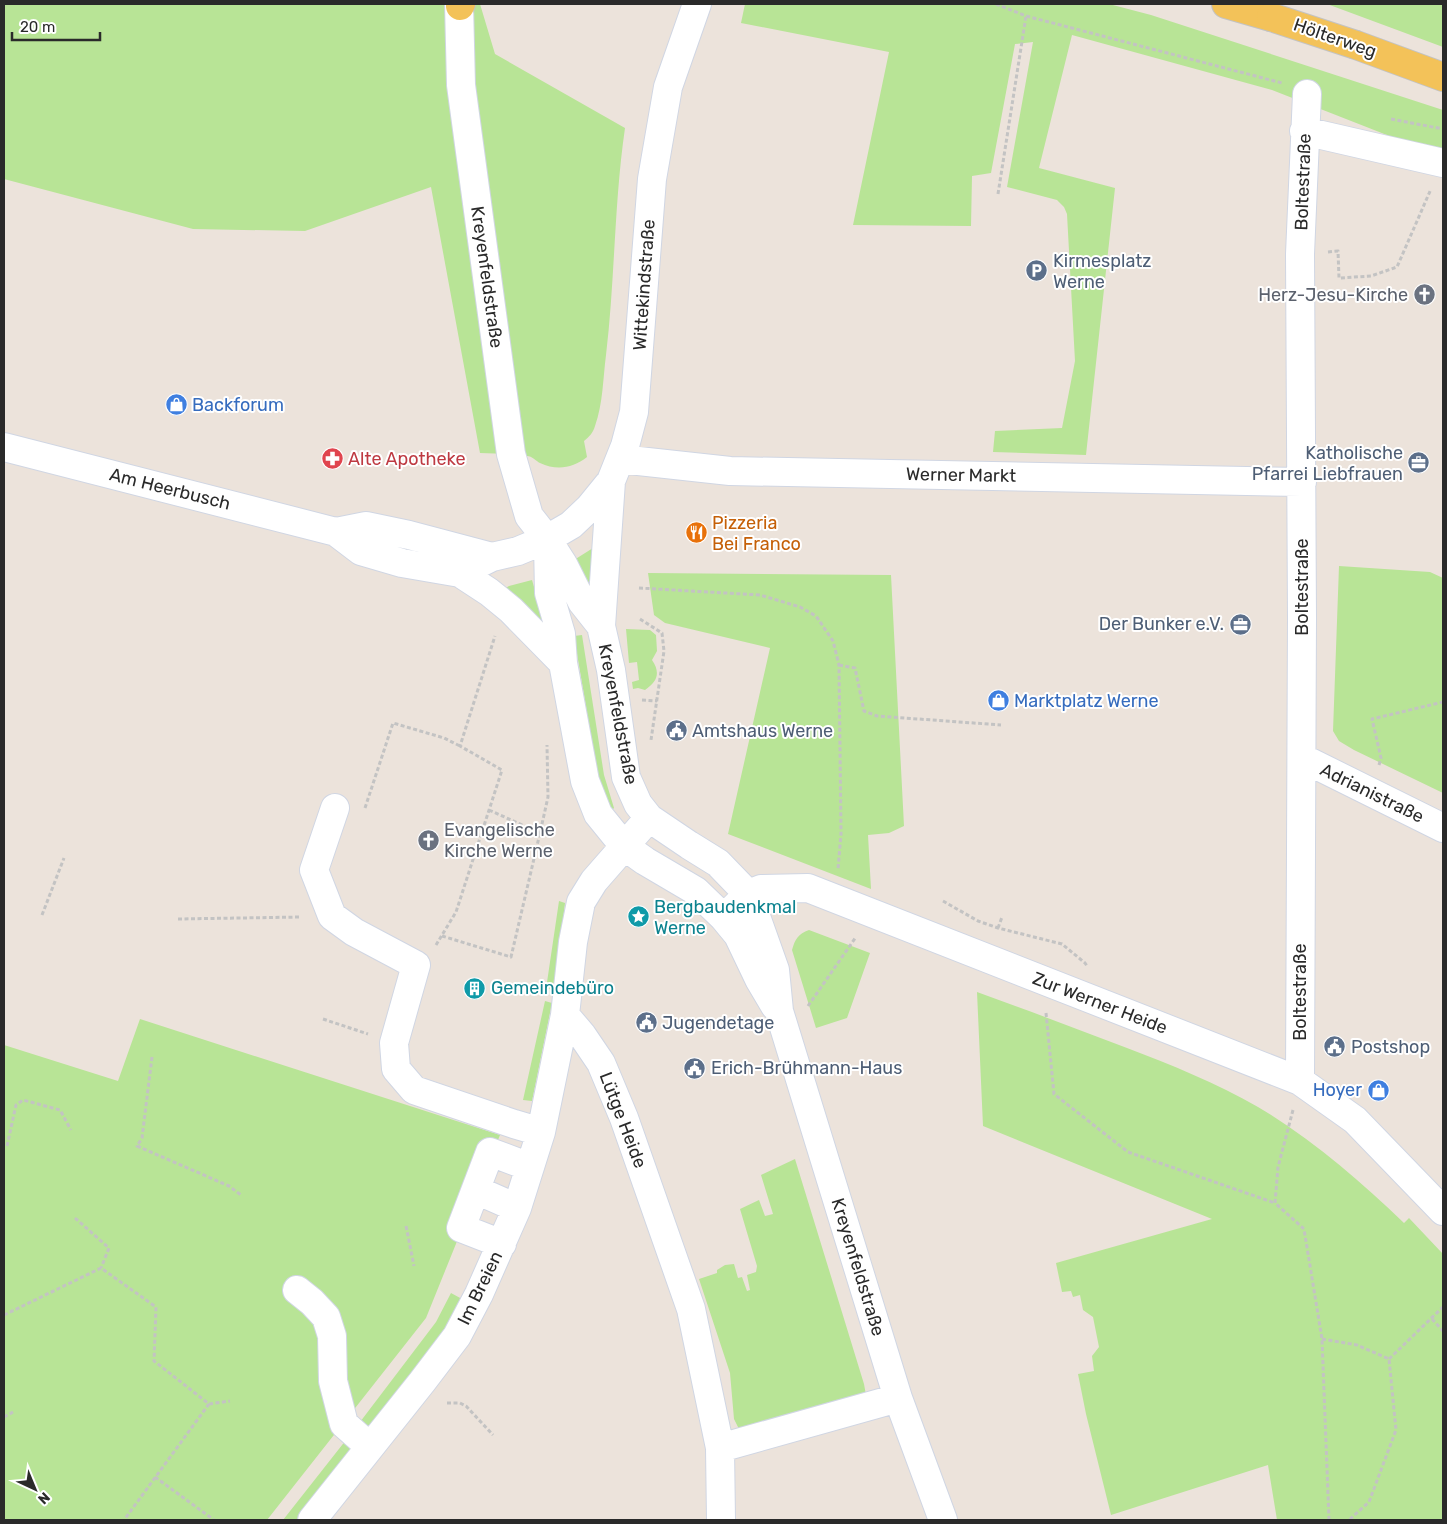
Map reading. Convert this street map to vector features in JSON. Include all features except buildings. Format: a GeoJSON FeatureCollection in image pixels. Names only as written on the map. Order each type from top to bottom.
{"type":"FeatureCollection","features":[{"type":"Feature","properties":{"kind":"main road","name":"Hölterweg"},"geometry":{"type":"LineString","coordinates":[[1226,4],[1356,45],[1443,77]]}},
{"type":"Feature","properties":{"kind":"street","name":"Kreyenfeldstraße"},"geometry":{"type":"LineString","coordinates":[[460,4],[461,85],[511,454],[530,516],[563,564],[582,602],[601,626]]}},
{"type":"Feature","properties":{"kind":"street","name":"Wittekindstraße"},"geometry":{"type":"LineString","coordinates":[[547,539],[571,525],[589,508],[615,470],[634,412],[652,179],[668,87],[697,4]]}},
{"type":"Feature","properties":{"kind":"street","name":"Boltestraße"},"geometry":{"type":"LineString","coordinates":[[1300,1081],[1302,482],[1300,254],[1307,94]]}},
{"type":"Feature","properties":{"kind":"street"},"geometry":{"type":"LineString","coordinates":[[1304,131],[1443,163]]}},
{"type":"Feature","properties":{"kind":"street","name":"Am Heerbusch"},"geometry":{"type":"LineString","coordinates":[[4,447],[336,532],[361,551],[402,563],[460,573],[492,557],[518,551],[547,539]]}},
{"type":"Feature","properties":{"kind":"street","name":"Werner Markt"},"geometry":{"type":"LineString","coordinates":[[615,470],[1302,482]]}},
{"type":"Feature","properties":{"kind":"street","name":"Kreyenfeldstraße"},"geometry":{"type":"LineString","coordinates":[[615,470],[601,626],[611,670],[626,777],[638,804],[649,818],[718,863],[748,894],[776,970],[778,1011]]}},
{"type":"Feature","properties":{"kind":"street","name":"Am Heerbusch"},"geometry":{"type":"LineString","coordinates":[[336,532],[366,526],[409,535],[492,557]]}},
{"type":"Feature","properties":{"kind":"street","name":"Kreyenfeldstraße"},"geometry":{"type":"LineString","coordinates":[[547,539],[549,593],[561,634],[563,663],[585,781],[598,814],[624,846],[645,861],[696,891],[724,918],[738,934],[759,979],[778,1011],[898,1398],[943,1520]]}},
{"type":"Feature","properties":{"kind":"street"},"geometry":{"type":"LineString","coordinates":[[460,573],[489,592],[511,610],[563,663]]}},
{"type":"Feature","properties":{"kind":"street","name":"Adrianistraße"},"geometry":{"type":"LineString","coordinates":[[1302,758],[1443,828]]}},
{"type":"Feature","properties":{"kind":"street"},"geometry":{"type":"LineString","coordinates":[[335,808],[314,870],[332,916],[354,932],[416,965],[394,1044],[396,1069],[414,1090],[541,1132]]}},
{"type":"Feature","properties":{"kind":"street"},"geometry":{"type":"LineString","coordinates":[[565,1016],[573,942],[581,902],[594,881],[649,818]]}},
{"type":"Feature","properties":{"kind":"street","name":"Zur Werner Heide"},"geometry":{"type":"LineString","coordinates":[[748,894],[761,888],[808,888],[1300,1081],[1355,1120],[1443,1212]]}},
{"type":"Feature","properties":{"kind":"street"},"geometry":{"type":"LineString","coordinates":[[724,918],[748,894]]}},
{"type":"Feature","properties":{"kind":"street","name":"Im Breien"},"geometry":{"type":"LineString","coordinates":[[312,1520],[457,1336],[479,1294],[516,1208],[541,1132],[565,1016]]}},
{"type":"Feature","properties":{"kind":"street","name":"Lütge Heide"},"geometry":{"type":"LineString","coordinates":[[565,1016],[582,1035],[602,1063],[624,1118],[690,1310],[720,1448],[721,1520]]}},
{"type":"Feature","properties":{"kind":"street"},"geometry":{"type":"LineString","coordinates":[[502,1244],[461,1228],[490,1152],[530,1167]]}},
{"type":"Feature","properties":{"kind":"street"},"geometry":{"type":"LineString","coordinates":[[476,1190],[516,1208]]}},
{"type":"Feature","properties":{"kind":"street"},"geometry":{"type":"LineString","coordinates":[[296,1290],[312,1302],[326,1317],[332,1336],[332,1381],[344,1424],[370,1447]]}},
{"type":"Feature","properties":{"kind":"street"},"geometry":{"type":"LineString","coordinates":[[720,1448],[898,1398]]}},
{"type":"Feature","properties":{"kind":"path"},"geometry":{"type":"LineString","coordinates":[[996,4],[1026,16],[1284,84],[1307,94]]}},
{"type":"Feature","properties":{"kind":"path"},"geometry":{"type":"LineString","coordinates":[[998,194],[1026,16]]}},
{"type":"Feature","properties":{"kind":"path"},"geometry":{"type":"LineString","coordinates":[[1338,251],[1339,278],[1371,276],[1397,267],[1443,163]]}},
{"type":"Feature","properties":{"kind":"path"},"geometry":{"type":"LineString","coordinates":[[640,588],[760,595],[800,607],[816,616],[832,641],[839,665],[842,834],[835,900]]}},
{"type":"Feature","properties":{"kind":"path"},"geometry":{"type":"LineString","coordinates":[[640,618],[662,633],[664,651],[650,745]]}},
{"type":"Feature","properties":{"kind":"path"},"geometry":{"type":"LineString","coordinates":[[460,746],[497,632]]}},
{"type":"Feature","properties":{"kind":"path"},"geometry":{"type":"LineString","coordinates":[[839,665],[855,668],[864,711],[877,716],[1001,725]]}},
{"type":"Feature","properties":{"kind":"path"},"geometry":{"type":"LineString","coordinates":[[1371,792],[1381,758],[1372,719],[1443,702]]}},
{"type":"Feature","properties":{"kind":"path"},"geometry":{"type":"LineString","coordinates":[[335,808],[364,812],[393,722],[444,738],[502,770],[456,912],[428,955],[416,965]]}},
{"type":"Feature","properties":{"kind":"path"},"geometry":{"type":"LineString","coordinates":[[442,936],[511,957],[548,797],[545,737]]}},
{"type":"Feature","properties":{"kind":"path"},"geometry":{"type":"LineString","coordinates":[[489,810],[540,833]]}},
{"type":"Feature","properties":{"kind":"path"},"geometry":{"type":"LineString","coordinates":[[42,915],[64,858]]}},
{"type":"Feature","properties":{"kind":"path"},"geometry":{"type":"LineString","coordinates":[[943,901],[970,918],[1062,944]]}},
{"type":"Feature","properties":{"kind":"path"},"geometry":{"type":"LineString","coordinates":[[787,1038],[872,914]]}},
{"type":"Feature","properties":{"kind":"path"},"geometry":{"type":"LineString","coordinates":[[178,919],[332,916]]}},
{"type":"Feature","properties":{"kind":"path"},"geometry":{"type":"LineString","coordinates":[[1043,981],[1054,1094],[1128,1152],[1275,1204],[1304,1229],[1322,1339],[1329,1520]]}},
{"type":"Feature","properties":{"kind":"path"},"geometry":{"type":"LineString","coordinates":[[323,1019],[394,1044]]}},
{"type":"Feature","properties":{"kind":"path"},"geometry":{"type":"LineString","coordinates":[[152,1056],[142,1138],[136,1146],[229,1186],[241,1195]]}},
{"type":"Feature","properties":{"kind":"path"},"geometry":{"type":"LineString","coordinates":[[1275,1204],[1278,1166],[1300,1081]]}},
{"type":"Feature","properties":{"kind":"path"},"geometry":{"type":"LineString","coordinates":[[7,1146],[16,1105],[23,1100],[60,1110],[71,1130]]}},
{"type":"Feature","properties":{"kind":"path"},"geometry":{"type":"LineString","coordinates":[[4,1315],[101,1268],[109,1248],[75,1218]]}},
{"type":"Feature","properties":{"kind":"path"},"geometry":{"type":"LineString","coordinates":[[406,1226],[414,1266]]}},
{"type":"Feature","properties":{"kind":"path"},"geometry":{"type":"LineString","coordinates":[[101,1268],[156,1307],[154,1361],[209,1404]]}},
{"type":"Feature","properties":{"kind":"path"},"geometry":{"type":"LineString","coordinates":[[1389,1359],[1443,1307]]}},
{"type":"Feature","properties":{"kind":"path"},"geometry":{"type":"LineString","coordinates":[[1432,1318],[1443,1331]]}},
{"type":"Feature","properties":{"kind":"path"},"geometry":{"type":"LineString","coordinates":[[1322,1339],[1356,1345],[1389,1359]]}},
{"type":"Feature","properties":{"kind":"path"},"geometry":{"type":"LineString","coordinates":[[1349,1520],[1369,1502],[1396,1430],[1389,1359]]}},
{"type":"Feature","properties":{"kind":"path"},"geometry":{"type":"LineString","coordinates":[[124,1520],[209,1404],[230,1401]]}},
{"type":"Feature","properties":{"kind":"path"},"geometry":{"type":"LineString","coordinates":[[447,1403],[460,1403],[466,1406],[493,1435]]}},
{"type":"Feature","properties":{"kind":"path"},"geometry":{"type":"LineString","coordinates":[[4,1417],[13,1412]]}},
{"type":"Feature","properties":{"kind":"path"},"geometry":{"type":"LineString","coordinates":[[155,1478],[214,1520]]}},
{"type":"Feature","properties":{"kind":"green space"},"geometry":{"type":"Polygon","coordinates":[[[4,4],[480,4],[495,54],[625,128],[621,156],[609,327],[600,409],[591,435],[584,441],[587,457],[576,464],[559,468],[540,463],[529,456],[480,453],[431,187],[305,231],[193,229],[4,179],[4,4]]]}},
{"type":"Feature","properties":{"kind":"green space"},"geometry":{"type":"Polygon","coordinates":[[[745,4],[1109,4],[1151,15],[1443,110],[1443,157],[1272,90],[1072,35],[1039,168],[1115,188],[1086,455],[993,452],[995,431],[1062,428],[1075,361],[1067,214],[1064,207],[1057,200],[1007,187],[1033,42],[1015,44],[991,173],[972,176],[971,226],[853,225],[889,52],[741,23],[745,4]]]}},
{"type":"Feature","properties":{"kind":"green space"},"geometry":{"type":"Polygon","coordinates":[[[1327,4],[1443,4],[1443,47],[1327,4]]]}},
{"type":"Feature","properties":{"kind":"green space"},"geometry":{"type":"Polygon","coordinates":[[[593,548],[593,594],[574,560],[593,548]]]}},
{"type":"Feature","properties":{"kind":"green space"},"geometry":{"type":"Polygon","coordinates":[[[1339,566],[1430,572],[1443,578],[1443,793],[1354,750],[1339,741],[1333,731],[1339,566]]]}},
{"type":"Feature","properties":{"kind":"green space"},"geometry":{"type":"Polygon","coordinates":[[[648,573],[891,575],[904,826],[889,833],[868,835],[871,889],[728,834],[770,648],[665,623],[654,615],[648,573]]]}},
{"type":"Feature","properties":{"kind":"green space"},"geometry":{"type":"Polygon","coordinates":[[[532,580],[546,628],[504,589],[532,580]]]}},
{"type":"Feature","properties":{"kind":"green space"},"geometry":{"type":"Polygon","coordinates":[[[626,629],[650,630],[656,635],[657,651],[652,660],[657,673],[655,680],[645,690],[633,689],[632,682],[639,680],[637,662],[629,663],[626,629]]]}},
{"type":"Feature","properties":{"kind":"green space"},"geometry":{"type":"Polygon","coordinates":[[[582,635],[604,775],[614,808],[611,811],[599,783],[574,636],[582,635]]]}},
{"type":"Feature","properties":{"kind":"green space"},"geometry":{"type":"Polygon","coordinates":[[[559,901],[565,903],[555,989],[546,989],[559,901]]]}},
{"type":"Feature","properties":{"kind":"green space"},"geometry":{"type":"Polygon","coordinates":[[[809,930],[870,953],[847,1018],[816,1028],[792,950],[797,937],[809,930]]]}},
{"type":"Feature","properties":{"kind":"green space"},"geometry":{"type":"Polygon","coordinates":[[[977,992],[1144,1054],[1210,1082],[1258,1107],[1316,1146],[1370,1191],[1404,1223],[1409,1218],[1443,1254],[1443,1520],[1277,1520],[1268,1465],[1111,1515],[1078,1374],[1094,1371],[1092,1356],[1099,1347],[1093,1317],[1083,1310],[1080,1295],[1073,1297],[1071,1291],[1062,1292],[1056,1263],[1212,1219],[983,1126],[977,992]]]}},
{"type":"Feature","properties":{"kind":"green space"},"geometry":{"type":"Polygon","coordinates":[[[545,1001],[552,1003],[532,1101],[523,1100],[545,1001]]]}},
{"type":"Feature","properties":{"kind":"green space"},"geometry":{"type":"Polygon","coordinates":[[[140,1019],[500,1135],[426,1318],[267,1520],[4,1520],[4,1045],[118,1081],[140,1019]]]}},
{"type":"Feature","properties":{"kind":"green space"},"geometry":{"type":"Polygon","coordinates":[[[795,1159],[866,1395],[740,1431],[734,1419],[730,1373],[699,1279],[717,1273],[717,1270],[725,1265],[734,1264],[738,1278],[742,1277],[747,1291],[750,1290],[747,1275],[756,1272],[757,1266],[740,1209],[759,1200],[765,1216],[773,1214],[761,1175],[795,1159]]]}},
{"type":"Feature","properties":{"kind":"green space"},"geometry":{"type":"Polygon","coordinates":[[[451,1293],[462,1299],[447,1326],[366,1432],[357,1426],[436,1322],[451,1293]]]}},
{"type":"Feature","properties":{"kind":"green space"},"geometry":{"type":"Polygon","coordinates":[[[346,1440],[353,1446],[296,1520],[283,1520],[346,1440]]]}},
{"type":"Feature","properties":{"kind":"place","name":"Kirmesplatz Werne"},"geometry":{"type":"Point","coordinates":[1037,271]}},
{"type":"Feature","properties":{"kind":"place","name":"Herz-Jesu-Kirche"},"geometry":{"type":"Point","coordinates":[1424,295]}},
{"type":"Feature","properties":{"kind":"place","name":"Backforum"},"geometry":{"type":"Point","coordinates":[176,405]}},
{"type":"Feature","properties":{"kind":"place","name":"Alte Apotheke"},"geometry":{"type":"Point","coordinates":[332,459]}},
{"type":"Feature","properties":{"kind":"place","name":"Katholische Pfarrei Liebfrauen"},"geometry":{"type":"Point","coordinates":[1419,463]}},
{"type":"Feature","properties":{"kind":"place","name":"Pizzeria Bei Franco"},"geometry":{"type":"Point","coordinates":[696,533]}},
{"type":"Feature","properties":{"kind":"place","name":"Der Bunker e.V."},"geometry":{"type":"Point","coordinates":[1240,624]}},
{"type":"Feature","properties":{"kind":"place","name":"Marktplatz Werne"},"geometry":{"type":"Point","coordinates":[998,701]}},
{"type":"Feature","properties":{"kind":"place","name":"Amtshaus Werne"},"geometry":{"type":"Point","coordinates":[676,731]}},
{"type":"Feature","properties":{"kind":"place","name":"Evangelische Kirche Werne"},"geometry":{"type":"Point","coordinates":[428,840]}},
{"type":"Feature","properties":{"kind":"place","name":"Bergbaudenkmal Werne"},"geometry":{"type":"Point","coordinates":[638,917]}},
{"type":"Feature","properties":{"kind":"place","name":"Gemeindebüro"},"geometry":{"type":"Point","coordinates":[475,988]}},
{"type":"Feature","properties":{"kind":"place","name":"Jugendetage"},"geometry":{"type":"Point","coordinates":[646,1023]}},
{"type":"Feature","properties":{"kind":"place","name":"Postshop"},"geometry":{"type":"Point","coordinates":[1335,1047]}},
{"type":"Feature","properties":{"kind":"place","name":"Erich-Brühmann-Haus"},"geometry":{"type":"Point","coordinates":[695,1068]}},
{"type":"Feature","properties":{"kind":"place","name":"Hoyer"},"geometry":{"type":"Point","coordinates":[1378,1090]}}]}
